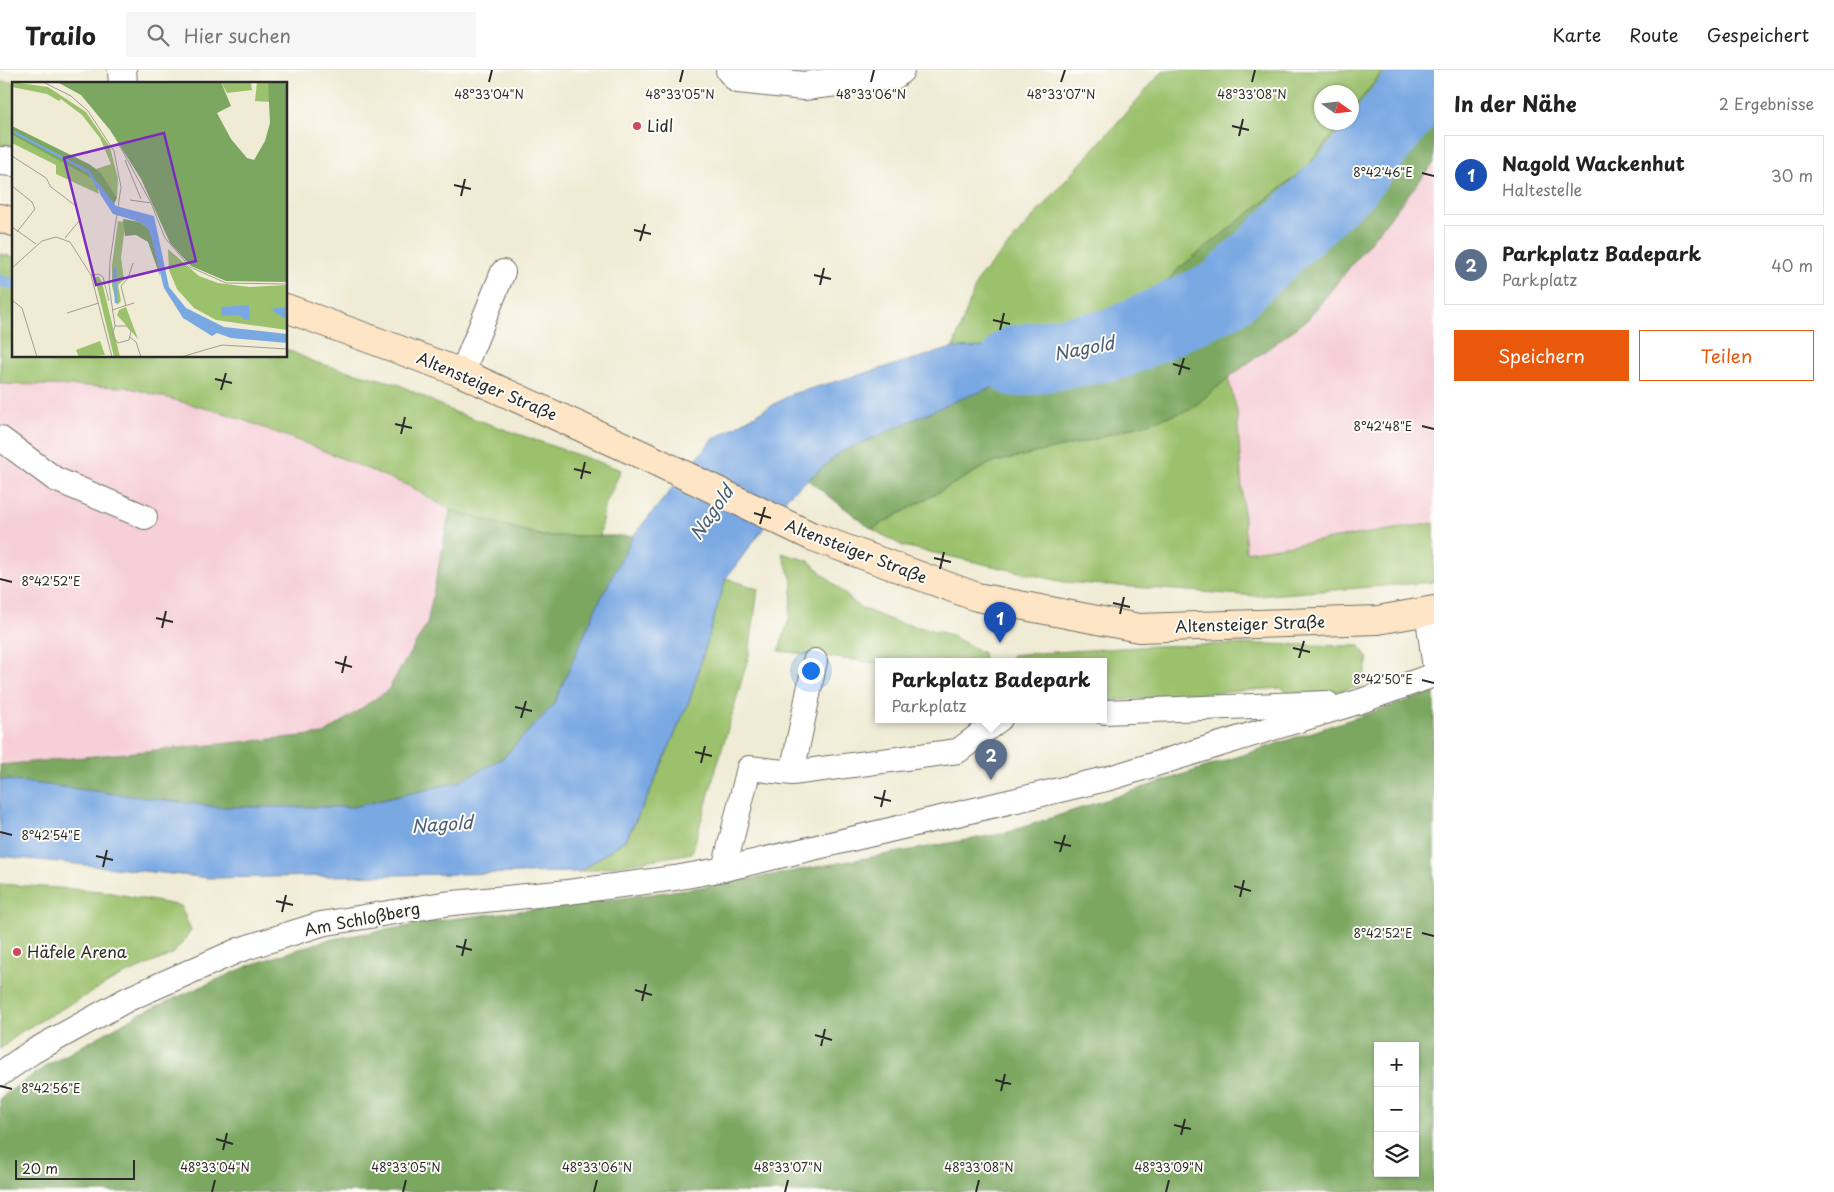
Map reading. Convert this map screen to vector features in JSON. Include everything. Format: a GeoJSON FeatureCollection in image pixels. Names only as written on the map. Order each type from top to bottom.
{"type":"FeatureCollection","features":[{"type":"Feature","properties":{"kind":"main road","name":"Altensteiger Straße"},"geometry":{"type":"LineString","coordinates":[[288,309],[462,373],[649,458],[811,536],[977,597],[1139,628],[1378,620],[1431,610]]}},
{"type":"Feature","properties":{"kind":"street"},"geometry":{"type":"LineString","coordinates":[[730,70],[738,79],[804,86],[894,75],[900,70]]}},
{"type":"Feature","properties":{"kind":"lane"},"geometry":{"type":"LineString","coordinates":[[462,373],[503,272]]}},
{"type":"Feature","properties":{"kind":"lane"},"geometry":{"type":"LineString","coordinates":[[0,438],[55,480],[145,518]]}},
{"type":"Feature","properties":{"kind":"lane"},"geometry":{"type":"LineString","coordinates":[[1431,610],[1434,661]]}},
{"type":"Feature","properties":{"kind":"lane"},"geometry":{"type":"LineString","coordinates":[[792,773],[815,661]]}},
{"type":"Feature","properties":{"kind":"lane"},"geometry":{"type":"LineString","coordinates":[[1107,712],[1361,701],[1434,675]]}},
{"type":"Feature","properties":{"kind":"lane","name":"Am Schloßberg"},"geometry":{"type":"LineString","coordinates":[[0,1074],[32,1052],[128,998],[239,950],[321,924],[443,904],[568,892],[675,878],[724,869],[1110,778],[1361,701]]}},
{"type":"Feature","properties":{"kind":"lane"},"geometry":{"type":"LineString","coordinates":[[724,869],[749,768],[792,773],[958,751],[995,723]]}},
{"type":"Feature","properties":{"kind":"shaded area"},"geometry":{"type":"Polygon","coordinates":[[[1434,113],[1434,539],[1129,563],[1196,365],[1434,113]]]}},
{"type":"Feature","properties":{"kind":"shaded area"},"geometry":{"type":"Polygon","coordinates":[[[125,372],[392,464],[450,510],[427,624],[388,690],[324,734],[0,765],[0,375],[125,372]]]}},
{"type":"Feature","properties":{"kind":"green space"},"geometry":{"type":"Polygon","coordinates":[[[1164,70],[1384,70],[1359,102],[1359,85],[1314,85],[1314,130],[1336,130],[1306,168],[1177,270],[1116,344],[953,348],[978,279],[1164,70]]]}},
{"type":"Feature","properties":{"kind":"green space"},"geometry":{"type":"Polygon","coordinates":[[[1384,70],[1434,70],[1434,163],[1307,320],[1228,378],[1190,410],[1088,441],[991,463],[872,529],[808,480],[841,452],[959,399],[1116,344],[1177,270],[1306,168],[1336,130],[1359,130],[1359,102],[1384,70]]]}},
{"type":"Feature","properties":{"kind":"green space"},"geometry":{"type":"Polygon","coordinates":[[[0,82],[12,82],[12,146],[0,145],[0,82]]]}},
{"type":"Feature","properties":{"kind":"green space"},"geometry":{"type":"Polygon","coordinates":[[[0,254],[12,257],[12,358],[288,358],[288,350],[314,362],[398,384],[452,411],[621,470],[604,508],[600,536],[543,536],[450,510],[411,487],[307,444],[227,414],[126,387],[0,384],[0,254]]]}},
{"type":"Feature","properties":{"kind":"green space"},"geometry":{"type":"Polygon","coordinates":[[[1228,378],[1237,411],[1246,552],[1434,523],[1434,582],[1257,596],[1064,582],[903,546],[872,529],[991,463],[1088,441],[1190,410],[1228,378]]]}},
{"type":"Feature","properties":{"kind":"green space"},"geometry":{"type":"Polygon","coordinates":[[[450,510],[543,536],[633,536],[596,608],[554,704],[503,758],[459,782],[353,807],[218,807],[0,779],[0,765],[324,734],[388,690],[427,624],[450,510]]]}},
{"type":"Feature","properties":{"kind":"green space"},"geometry":{"type":"Polygon","coordinates":[[[782,553],[809,561],[859,607],[896,622],[949,634],[983,653],[984,658],[875,658],[875,663],[779,651],[789,618],[793,583],[782,553]]]}},
{"type":"Feature","properties":{"kind":"green space"},"geometry":{"type":"Polygon","coordinates":[[[726,578],[758,589],[749,655],[692,853],[579,872],[627,839],[648,796],[690,699],[726,578]]]}},
{"type":"Feature","properties":{"kind":"green space"},"geometry":{"type":"Polygon","coordinates":[[[1261,644],[1360,646],[1368,659],[1361,687],[1294,698],[1282,688],[1107,701],[1107,658],[1012,658],[1012,655],[1022,654],[1156,646],[1261,644]]]}},
{"type":"Feature","properties":{"kind":"green space"},"geometry":{"type":"Polygon","coordinates":[[[1434,692],[1434,1192],[0,1192],[0,1098],[46,1066],[141,1013],[253,964],[327,940],[449,919],[572,905],[716,885],[1005,833],[1434,692]]]}},
{"type":"Feature","properties":{"kind":"green space"},"geometry":{"type":"Polygon","coordinates":[[[0,884],[101,891],[181,906],[191,931],[173,954],[119,977],[22,1031],[0,1049],[0,884]]]}},
{"type":"Feature","properties":{"kind":"water"},"geometry":{"type":"Polygon","coordinates":[[[1116,344],[960,399],[841,452],[788,496],[726,578],[690,699],[648,796],[626,839],[579,872],[209,878],[0,856],[0,779],[218,807],[353,807],[459,782],[503,758],[554,704],[596,608],[633,536],[712,440],[792,394],[953,348],[1116,344]]]}},
{"type":"Feature","properties":{"kind":"waterway","name":"Nagold"},"geometry":{"type":"LineString","coordinates":[[1017,361],[1116,344],[1224,294],[1349,176],[1432,70]]}},
{"type":"Feature","properties":{"kind":"waterway"},"geometry":{"type":"LineString","coordinates":[[0,281],[12,284]]}},
{"type":"Feature","properties":{"kind":"place","name":"Lidl"},"geometry":{"type":"Point","coordinates":[637,126]}},
{"type":"Feature","properties":{"kind":"place","name":"Nagold Wackenhut"},"geometry":{"type":"Point","coordinates":[1000,643]}},
{"type":"Feature","properties":{"kind":"place","name":"Parkplatz Badepark"},"geometry":{"type":"Point","coordinates":[991,780]}},
{"type":"Feature","properties":{"kind":"place","name":"Häfele Arena"},"geometry":{"type":"Point","coordinates":[17,952]}}]}
